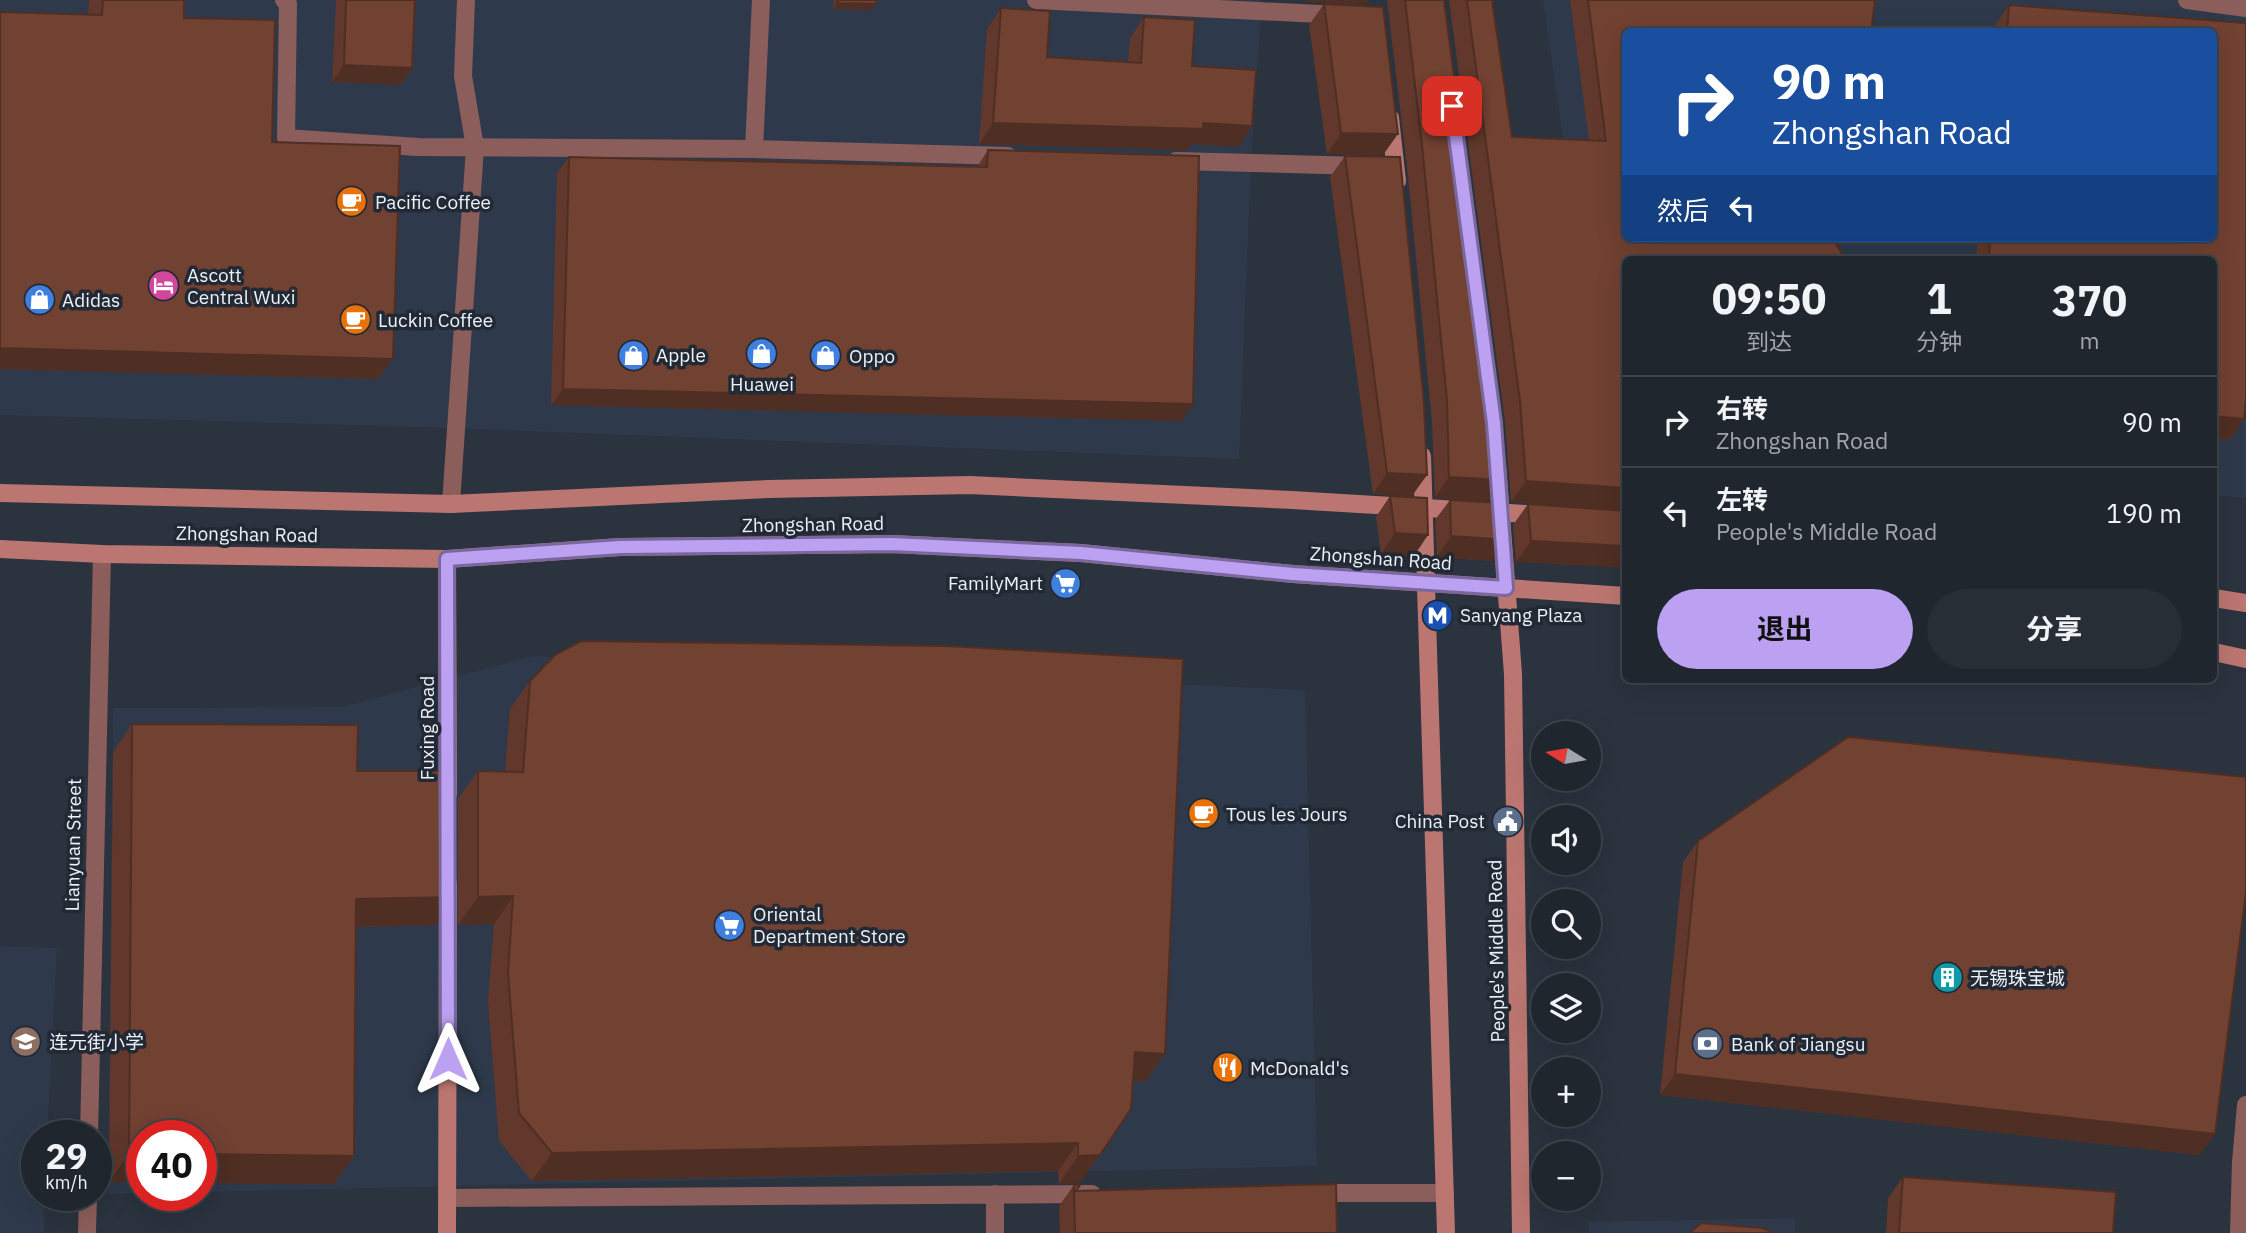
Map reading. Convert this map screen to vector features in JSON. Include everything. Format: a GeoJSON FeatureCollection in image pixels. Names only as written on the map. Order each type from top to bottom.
{"type":"FeatureCollection","features":[{"type":"Feature","properties":{"kind":"main road"},"geometry":{"type":"LineString","coordinates":[[1388,99],[1399,194]]}},
{"type":"Feature","properties":{"kind":"main road"},"geometry":{"type":"LineString","coordinates":[[1422,435],[1446,1233]]}},
{"type":"Feature","properties":{"kind":"main road","name":"People's Middle Road"},"geometry":{"type":"LineString","coordinates":[[1496,449],[1513,674],[1521,1233]]}},
{"type":"Feature","properties":{"kind":"main road","name":"Zhongshan Road"},"geometry":{"type":"LineString","coordinates":[[0,493],[451,504],[769,489],[970,485],[1563,517]]}},
{"type":"Feature","properties":{"kind":"main road","name":"Zhongshan Road"},"geometry":{"type":"LineString","coordinates":[[0,550],[447,559],[620,547],[892,544],[1081,553],[1293,574],[1622,596]]}},
{"type":"Feature","properties":{"kind":"main road","name":"Fuxing Road"},"geometry":{"type":"LineString","coordinates":[[447,559],[448,809]]}},
{"type":"Feature","properties":{"kind":"main road"},"geometry":{"type":"LineString","coordinates":[[2217,598],[2246,603]]}},
{"type":"Feature","properties":{"kind":"main road"},"geometry":{"type":"LineString","coordinates":[[2217,653],[2246,659]]}},
{"type":"Feature","properties":{"kind":"main road"},"geometry":{"type":"LineString","coordinates":[[447,1233],[448,864]]}},
{"type":"Feature","properties":{"kind":"street"},"geometry":{"type":"LineString","coordinates":[[284,0],[288,4],[286,138],[418,146],[754,149],[1019,157]]}},
{"type":"Feature","properties":{"kind":"street"},"geometry":{"type":"LineString","coordinates":[[451,504],[475,147],[463,76],[467,0]]}},
{"type":"Feature","properties":{"kind":"street"},"geometry":{"type":"LineString","coordinates":[[754,149],[761,0]]}},
{"type":"Feature","properties":{"kind":"street"},"geometry":{"type":"LineString","coordinates":[[1036,0],[1351,16]]}},
{"type":"Feature","properties":{"kind":"street"},"geometry":{"type":"LineString","coordinates":[[2187,0],[2246,8]]}},
{"type":"Feature","properties":{"kind":"street"},"geometry":{"type":"LineString","coordinates":[[1158,161],[1396,167]]}},
{"type":"Feature","properties":{"kind":"street","name":"Lianyuan Street"},"geometry":{"type":"LineString","coordinates":[[89,1120],[102,554]]}},
{"type":"Feature","properties":{"kind":"street"},"geometry":{"type":"LineString","coordinates":[[2239,1233],[2246,1105]]}},
{"type":"Feature","properties":{"kind":"street"},"geometry":{"type":"LineString","coordinates":[[1298,1194],[1445,1193]]}},
{"type":"Feature","properties":{"kind":"street"},"geometry":{"type":"LineString","coordinates":[[995,1194],[995,1233]]}},
{"type":"Feature","properties":{"kind":"street"},"geometry":{"type":"LineString","coordinates":[[448,1198],[1105,1194]]}},
{"type":"Feature","properties":{"kind":"street"},"geometry":{"type":"LineString","coordinates":[[87,1233],[88,1211]]}},
{"type":"Feature","properties":{"kind":"shaded area"},"geometry":{"type":"Polygon","coordinates":[[[0,0],[1262,0],[1251,159],[1239,459],[423,427],[0,415],[0,0]]]}},
{"type":"Feature","properties":{"kind":"shaded area"},"geometry":{"type":"Polygon","coordinates":[[[1543,0],[2246,0],[2246,498],[2217,495],[2217,256],[1622,256],[1622,270],[1594,351],[1543,0]]]}},
{"type":"Feature","properties":{"kind":"shaded area"},"geometry":{"type":"Polygon","coordinates":[[[533,656],[1305,690],[1317,1166],[217,1192],[217,1120],[126,1120],[126,1193],[112,1194],[112,1120],[109,1120],[113,708],[342,707],[533,656]]]}},
{"type":"Feature","properties":{"kind":"shaded area","name":"连元街小学"},"geometry":{"type":"Polygon","coordinates":[[[0,946],[57,948],[48,1120],[21,1120],[21,1211],[43,1211],[44,1233],[0,1233],[0,946]]]}},
{"type":"Feature","properties":{"kind":"shaded area"},"geometry":{"type":"Polygon","coordinates":[[[1795,1218],[1795,1233],[1589,1233],[1588,1222],[1795,1218]]]}},
{"type":"Feature","properties":{"kind":"building"},"geometry":{"type":"Polygon","coordinates":[[[103,0],[184,0],[184,18],[275,20],[272,142],[400,146],[393,359],[0,348],[0,12],[102,15],[103,0]]]}},
{"type":"Feature","properties":{"kind":"building"},"geometry":{"type":"Polygon","coordinates":[[[346,0],[415,0],[412,68],[344,65],[346,0]]]}},
{"type":"Feature","properties":{"kind":"building"},"geometry":{"type":"Polygon","coordinates":[[[838,0],[876,0],[876,4],[837,3],[838,0]]]}},
{"type":"Feature","properties":{"kind":"building"},"geometry":{"type":"Polygon","coordinates":[[[1405,0],[1444,0],[1497,403],[1503,480],[1449,477],[1447,401],[1405,0]]]}},
{"type":"Feature","properties":{"kind":"building"},"geometry":{"type":"Polygon","coordinates":[[[1467,0],[1492,0],[1512,137],[1606,141],[1588,0],[1875,0],[1872,28],[1622,28],[1622,242],[1835,242],[1844,256],[1622,256],[1622,488],[1526,481],[1520,401],[1467,0]]]}},
{"type":"Feature","properties":{"kind":"building"},"geometry":{"type":"Polygon","coordinates":[[[1324,4],[1383,7],[1398,134],[1341,133],[1324,4]]]}},
{"type":"Feature","properties":{"kind":"building"},"geometry":{"type":"Polygon","coordinates":[[[2009,5],[2246,23],[2244,419],[2217,416],[2217,256],[1989,256],[1990,242],[2217,242],[2217,28],[2007,28],[2009,5]]]}},
{"type":"Feature","properties":{"kind":"building"},"geometry":{"type":"Polygon","coordinates":[[[1001,8],[1050,11],[1047,57],[1141,63],[1144,17],[1195,20],[1192,66],[1256,70],[1252,126],[1203,123],[1203,129],[993,123],[1001,8]]]}},
{"type":"Feature","properties":{"kind":"building"},"geometry":{"type":"Polygon","coordinates":[[[988,150],[1199,156],[1193,404],[563,389],[569,157],[987,167],[988,150]]]}},
{"type":"Feature","properties":{"kind":"building"},"geometry":{"type":"Polygon","coordinates":[[[1345,156],[1400,157],[1424,403],[1427,475],[1387,473],[1345,156]]]}},
{"type":"Feature","properties":{"kind":"building"},"geometry":{"type":"Polygon","coordinates":[[[1390,496],[1427,498],[1428,535],[1395,533],[1390,496]]]}},
{"type":"Feature","properties":{"kind":"building"},"geometry":{"type":"Polygon","coordinates":[[[1450,500],[1505,503],[1508,540],[1451,536],[1450,500]]]}},
{"type":"Feature","properties":{"kind":"building"},"geometry":{"type":"Polygon","coordinates":[[[1528,504],[1622,511],[1622,546],[1531,541],[1528,504]]]}},
{"type":"Feature","properties":{"kind":"building"},"geometry":{"type":"Polygon","coordinates":[[[581,641],[947,646],[1183,659],[1165,1054],[1135,1052],[1131,1109],[1100,1155],[1078,1156],[1078,1143],[552,1153],[519,1113],[508,973],[513,896],[478,897],[478,771],[523,772],[530,681],[555,655],[581,641]]]}},
{"type":"Feature","properties":{"kind":"building"},"geometry":{"type":"Polygon","coordinates":[[[132,724],[358,725],[357,771],[455,771],[455,897],[356,899],[354,1156],[217,1154],[217,1120],[129,1120],[132,724]]]}},
{"type":"Feature","properties":{"kind":"building","name":"无锡珠宝城"},"geometry":{"type":"Polygon","coordinates":[[[1848,737],[2246,777],[2246,892],[2215,1134],[1675,1074],[1698,841],[1848,737]]]}},
{"type":"Feature","properties":{"kind":"building"},"geometry":{"type":"Polygon","coordinates":[[[1903,1177],[2116,1192],[2113,1233],[1899,1233],[1903,1177]]]}},
{"type":"Feature","properties":{"kind":"building"},"geometry":{"type":"Polygon","coordinates":[[[1336,1184],[1337,1233],[1075,1233],[1074,1185],[1080,1185],[1076,1191],[1336,1184]]]}},
{"type":"Feature","properties":{"kind":"building"},"geometry":{"type":"Polygon","coordinates":[[[1701,1223],[1763,1228],[1773,1233],[1690,1233],[1701,1223]]]}},
{"type":"Feature","properties":{"kind":"place","name":"Pacific Coffee"},"geometry":{"type":"Point","coordinates":[352,202]}},
{"type":"Feature","properties":{"kind":"place","name":"Ascott Central Wuxi"},"geometry":{"type":"Point","coordinates":[164,286]}},
{"type":"Feature","properties":{"kind":"place","name":"Adidas"},"geometry":{"type":"Point","coordinates":[39,300]}},
{"type":"Feature","properties":{"kind":"place","name":"Luckin Coffee"},"geometry":{"type":"Point","coordinates":[355,320]}},
{"type":"Feature","properties":{"kind":"place","name":"Huawei"},"geometry":{"type":"Point","coordinates":[762,353]}},
{"type":"Feature","properties":{"kind":"place","name":"Apple"},"geometry":{"type":"Point","coordinates":[633,355]}},
{"type":"Feature","properties":{"kind":"place","name":"Oppo"},"geometry":{"type":"Point","coordinates":[826,356]}},
{"type":"Feature","properties":{"kind":"place","name":"FamilyMart"},"geometry":{"type":"Point","coordinates":[1066,583]}},
{"type":"Feature","properties":{"kind":"place","name":"Sanyang Plaza"},"geometry":{"type":"Point","coordinates":[1437,615]}},
{"type":"Feature","properties":{"kind":"place","name":"Tous les Jours"},"geometry":{"type":"Point","coordinates":[1203,814]}},
{"type":"Feature","properties":{"kind":"place","name":"China Post"},"geometry":{"type":"Point","coordinates":[1508,821]}},
{"type":"Feature","properties":{"kind":"place","name":"Oriental Department Store"},"geometry":{"type":"Point","coordinates":[730,925]}},
{"type":"Feature","properties":{"kind":"place","name":"无锡珠宝城"},"geometry":{"type":"Point","coordinates":[1947,978]}},
{"type":"Feature","properties":{"kind":"place","name":"连元街小学"},"geometry":{"type":"Point","coordinates":[26,1042]}},
{"type":"Feature","properties":{"kind":"place","name":"Bank of Jiangsu"},"geometry":{"type":"Point","coordinates":[1708,1044]}},
{"type":"Feature","properties":{"kind":"place","name":"McDonald's"},"geometry":{"type":"Point","coordinates":[1227,1068]}},
{"type":"Feature","properties":{"kind":"route"},"geometry":{"type":"LineString","coordinates":[[448,1059],[447,559],[620,547],[892,544],[1081,553],[1293,574],[1506,588],[1494,423],[1452,106]]}}]}
